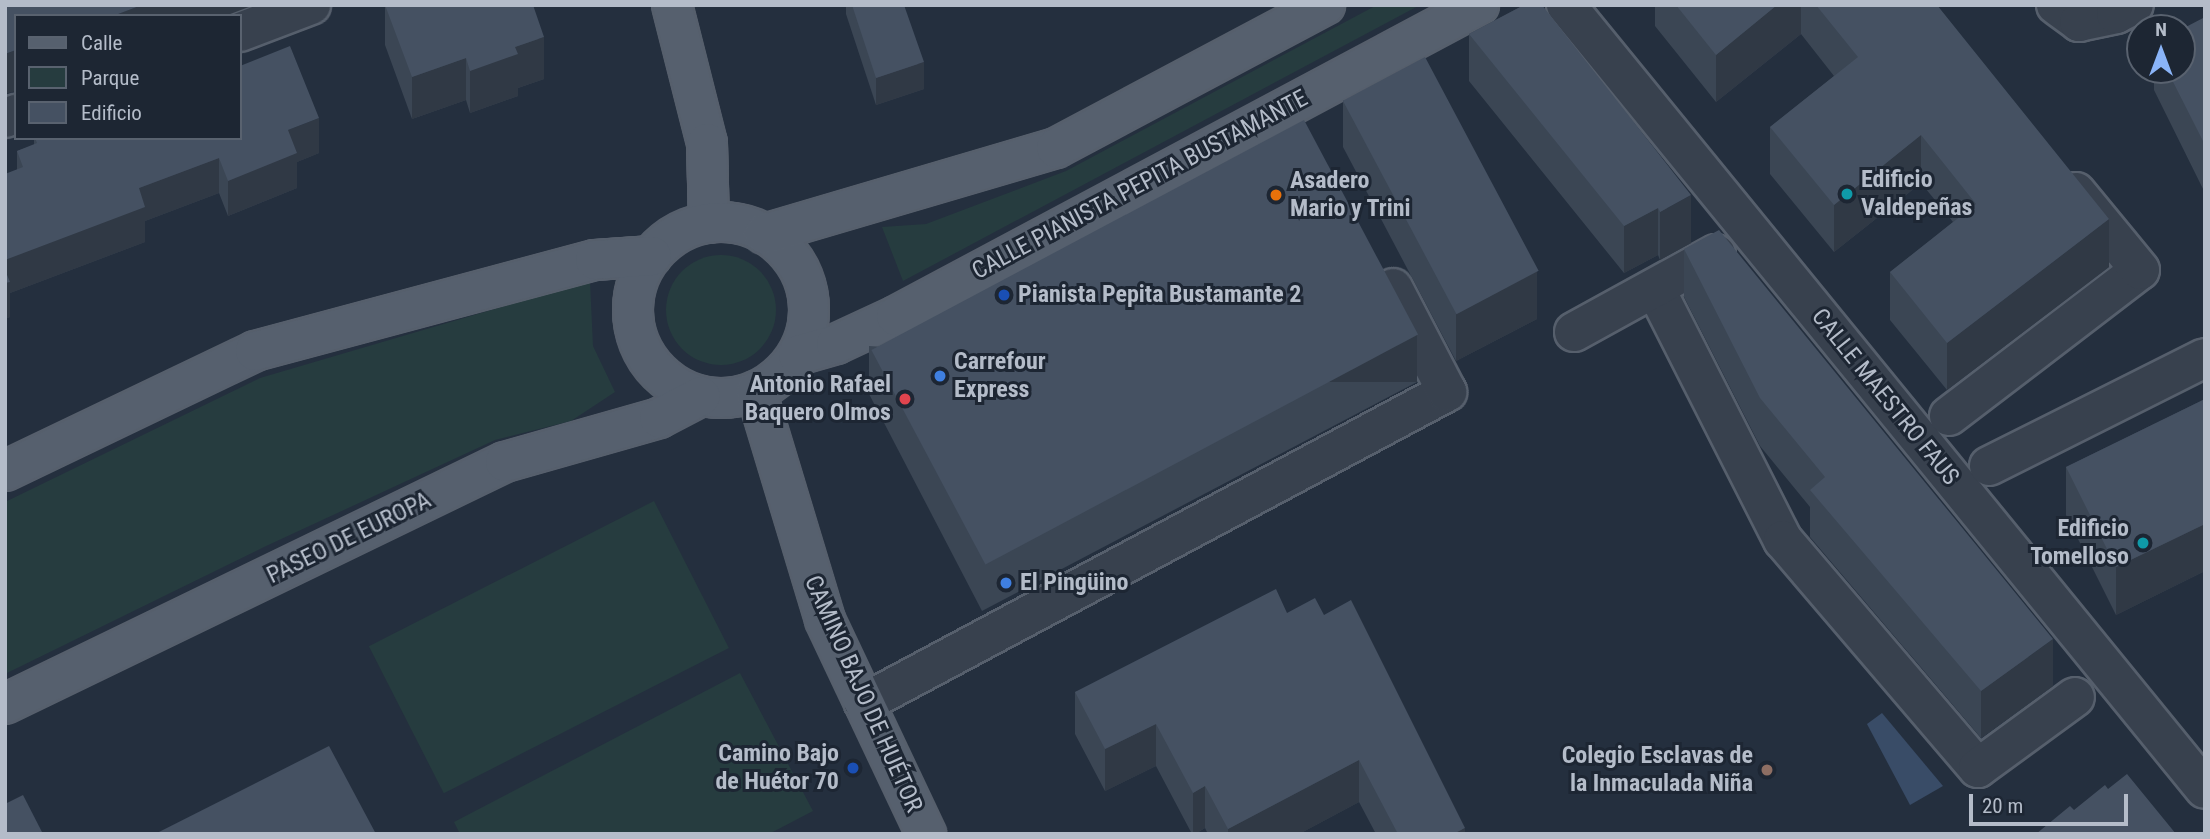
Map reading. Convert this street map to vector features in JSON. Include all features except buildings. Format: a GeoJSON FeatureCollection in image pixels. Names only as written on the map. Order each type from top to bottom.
{"type":"FeatureCollection","features":[{"type":"Feature","properties":{"kind":"main road"},"geometry":{"type":"LineString","coordinates":[[672,5],[707,143],[709,223]]}},
{"type":"Feature","properties":{"kind":"main road"},"geometry":{"type":"LineString","coordinates":[[764,233],[1056,148],[1325,5]]}},
{"type":"Feature","properties":{"kind":"main road","name":"CALLE PIANISTA PEPITA BUSTAMANTE"},"geometry":{"type":"LineString","coordinates":[[798,355],[836,344],[896,316],[1479,5]]}},
{"type":"Feature","properties":{"kind":"main road"},"geometry":{"type":"LineString","coordinates":[[709,223],[747,226],[764,233],[791,256],[807,288],[809,322],[798,355],[781,374],[756,391],[729,398],[701,396],[666,379],[652,365],[635,330],[635,291],[652,256],[668,240],[709,223]]}},
{"type":"Feature","properties":{"kind":"main road"},"geometry":{"type":"LineString","coordinates":[[5,471],[255,352],[595,260],[652,256]]}},
{"type":"Feature","properties":{"kind":"main road","name":"CAMINO BAJO DE HUÉTOR"},"geometry":{"type":"LineString","coordinates":[[756,391],[806,565],[864,703],[926,834]]}},
{"type":"Feature","properties":{"kind":"main road","name":"PASEO DE EUROPA"},"geometry":{"type":"LineString","coordinates":[[5,704],[505,462],[659,418],[701,396]]}},
{"type":"Feature","properties":{"kind":"street"},"geometry":{"type":"LineString","coordinates":[[242,31],[312,5]]}},
{"type":"Feature","properties":{"kind":"street","name":"CALLE MAESTRO FAUS"},"geometry":{"type":"LineString","coordinates":[[1566,5],[2205,789]]}},
{"type":"Feature","properties":{"kind":"street"},"geometry":{"type":"LineString","coordinates":[[2068,13],[2116,14],[2134,5]]}},
{"type":"Feature","properties":{"kind":"street"},"geometry":{"type":"LineString","coordinates":[[1295,103],[1313,137]]}},
{"type":"Feature","properties":{"kind":"street"},"geometry":{"type":"LineString","coordinates":[[1949,416],[2140,270],[2054,164]]}},
{"type":"Feature","properties":{"kind":"street"},"geometry":{"type":"LineString","coordinates":[[1574,332],[1716,254]]}},
{"type":"Feature","properties":{"kind":"street"},"geometry":{"type":"LineString","coordinates":[[864,703],[1447,392],[1377,258]]}},
{"type":"Feature","properties":{"kind":"street"},"geometry":{"type":"LineString","coordinates":[[1655,288],[1783,540],[1978,768],[2075,696]]}},
{"type":"Feature","properties":{"kind":"street","name":"CALLE MAESTRO FAUS"},"geometry":{"type":"LineString","coordinates":[[1989,466],[2205,358]]}},
{"type":"Feature","properties":{"kind":"green space"},"geometry":{"type":"Polygon","coordinates":[[[1377,5],[1420,5],[903,281],[882,227],[926,224],[1066,171],[1377,5]]]}},
{"type":"Feature","properties":{"kind":"green space"},"geometry":{"type":"Polygon","coordinates":[[[721,255],[742,260],[760,271],[771,289],[776,310],[771,331],[760,349],[742,360],[721,365],[700,360],[682,349],[671,331],[666,310],[671,289],[682,271],[700,260],[721,255]]]}},
{"type":"Feature","properties":{"kind":"green space"},"geometry":{"type":"Polygon","coordinates":[[[590,281],[593,346],[615,392],[571,421],[495,440],[264,547],[5,674],[5,502],[260,378],[590,281]]]}},
{"type":"Feature","properties":{"kind":"green space"},"geometry":{"type":"Polygon","coordinates":[[[654,501],[729,648],[444,793],[369,646],[654,501]]]}},
{"type":"Feature","properties":{"kind":"green space"},"geometry":{"type":"Polygon","coordinates":[[[740,673],[813,811],[769,834],[460,834],[454,822],[740,673]]]}},
{"type":"Feature","properties":{"kind":"water"},"geometry":{"type":"Polygon","coordinates":[[[1882,713],[1943,786],[1910,805],[1867,724],[1882,713]]]}},
{"type":"Feature","properties":{"kind":"place","name":"Edificio Valdepeñas"},"geometry":{"type":"Point","coordinates":[1847,194]}},
{"type":"Feature","properties":{"kind":"place","name":"Asadero Mario y Trini"},"geometry":{"type":"Point","coordinates":[1276,195]}},
{"type":"Feature","properties":{"kind":"place","name":"Pianista Pepita Bustamante 2"},"geometry":{"type":"Point","coordinates":[1004,295]}},
{"type":"Feature","properties":{"kind":"place","name":"Carrefour Express"},"geometry":{"type":"Point","coordinates":[940,376]}},
{"type":"Feature","properties":{"kind":"place","name":"Antonio Rafael Baquero Olmos"},"geometry":{"type":"Point","coordinates":[905,399]}},
{"type":"Feature","properties":{"kind":"place","name":"Edificio Tomelloso"},"geometry":{"type":"Point","coordinates":[2143,543]}},
{"type":"Feature","properties":{"kind":"place","name":"El Pingüino"},"geometry":{"type":"Point","coordinates":[1006,583]}},
{"type":"Feature","properties":{"kind":"place","name":"Camino Bajo de Huétor 70"},"geometry":{"type":"Point","coordinates":[853,768]}},
{"type":"Feature","properties":{"kind":"place","name":"Colegio Esclavas de la Inmaculada Niña"},"geometry":{"type":"Point","coordinates":[1767,770]}}]}
